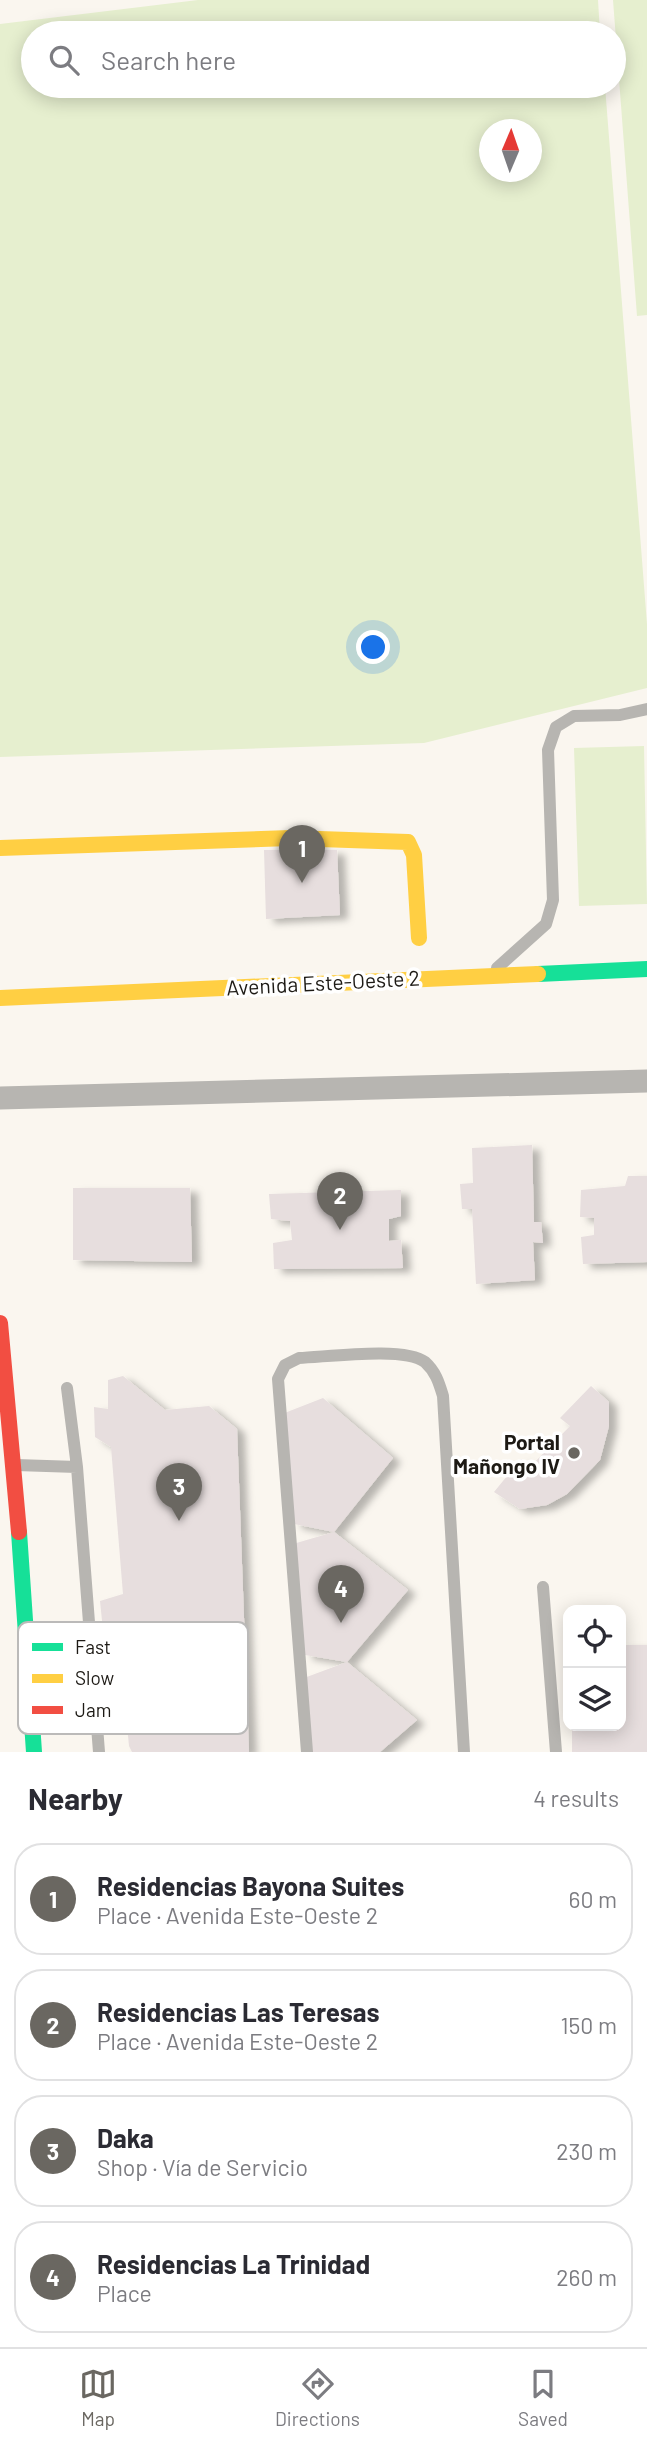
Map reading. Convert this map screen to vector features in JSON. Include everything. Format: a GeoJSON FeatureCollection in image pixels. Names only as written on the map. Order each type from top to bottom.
{"type":"FeatureCollection","features":[{"type":"Feature","properties":{"kind":"street"},"geometry":{"type":"LineString","coordinates":[[0,848],[290,838],[388,839],[408,842],[414,855],[419,939]]}},
{"type":"Feature","properties":{"kind":"street","name":"Avenida Este-Oeste 2"},"geometry":{"type":"LineString","coordinates":[[0,998],[647,969]]}},
{"type":"Feature","properties":{"kind":"street"},"geometry":{"type":"LineString","coordinates":[[0,1098],[647,1081]]}},
{"type":"Feature","properties":{"kind":"street"},"geometry":{"type":"LineString","coordinates":[[0,1323],[15,1465],[25,1622]]}},
{"type":"Feature","properties":{"kind":"street"},"geometry":{"type":"LineString","coordinates":[[33,1734],[34,1752]]}},
{"type":"Feature","properties":{"kind":"lane"},"geometry":{"type":"LineString","coordinates":[[489,974],[546,924],[553,900],[548,750],[556,727],[574,716],[620,715],[647,709]]}},
{"type":"Feature","properties":{"kind":"lane"},"geometry":{"type":"LineString","coordinates":[[307,1752],[278,1379],[285,1364],[299,1358],[400,1354],[423,1360],[437,1376],[443,1396],[464,1752]]}},
{"type":"Feature","properties":{"kind":"lane"},"geometry":{"type":"LineString","coordinates":[[67,1388],[89,1622]]}},
{"type":"Feature","properties":{"kind":"lane"},"geometry":{"type":"LineString","coordinates":[[15,1465],[76,1467]]}},
{"type":"Feature","properties":{"kind":"lane"},"geometry":{"type":"LineString","coordinates":[[543,1587],[556,1752]]}},
{"type":"Feature","properties":{"kind":"lane"},"geometry":{"type":"LineString","coordinates":[[98,1734],[99,1752]]}},
{"type":"Feature","properties":{"kind":"green space"},"geometry":{"type":"Polygon","coordinates":[[[198,0],[598,0],[599,21],[25,21],[198,0]]]}},
{"type":"Feature","properties":{"kind":"green space"},"geometry":{"type":"Polygon","coordinates":[[[613,0],[647,0],[647,315],[637,316],[620,98],[626,98],[626,21],[615,21],[613,0]]]}},
{"type":"Feature","properties":{"kind":"green space"},"geometry":{"type":"Polygon","coordinates":[[[21,21],[21,98],[606,98],[647,624],[647,688],[424,743],[0,757],[0,24],[21,21]]]}},
{"type":"Feature","properties":{"kind":"green space"},"geometry":{"type":"Polygon","coordinates":[[[644,746],[647,904],[579,906],[574,748],[644,746]]]}},
{"type":"Feature","properties":{"kind":"building"},"geometry":{"type":"Polygon","coordinates":[[[264,850],[337,850],[340,915],[266,919],[264,850]]]}},
{"type":"Feature","properties":{"kind":"building"},"geometry":{"type":"Polygon","coordinates":[[[532,1145],[534,1222],[541,1222],[543,1243],[533,1242],[535,1280],[476,1284],[472,1209],[462,1209],[460,1184],[473,1183],[472,1148],[532,1145]]]}},
{"type":"Feature","properties":{"kind":"building"},"geometry":{"type":"Polygon","coordinates":[[[628,1176],[647,1176],[647,1262],[583,1264],[581,1237],[594,1235],[594,1218],[580,1217],[581,1190],[625,1186],[628,1176]]]}},
{"type":"Feature","properties":{"kind":"building"},"geometry":{"type":"Polygon","coordinates":[[[73,1188],[190,1188],[192,1262],[73,1260],[73,1188]]]}},
{"type":"Feature","properties":{"kind":"building"},"geometry":{"type":"Polygon","coordinates":[[[401,1190],[401,1216],[389,1219],[389,1241],[401,1240],[403,1268],[274,1269],[273,1243],[292,1240],[290,1221],[271,1219],[269,1194],[401,1190]]]}},
{"type":"Feature","properties":{"kind":"building"},"geometry":{"type":"Polygon","coordinates":[[[123,1376],[165,1410],[209,1406],[237,1429],[244,1622],[102,1622],[100,1601],[123,1594],[111,1447],[95,1437],[94,1407],[108,1409],[108,1380],[123,1376]]]}},
{"type":"Feature","properties":{"kind":"building","name":"Portal Mañongo IV"},"geometry":{"type":"Polygon","coordinates":[[[591,1386],[609,1402],[609,1426],[600,1460],[567,1494],[547,1505],[520,1509],[494,1492],[521,1459],[531,1466],[570,1426],[560,1418],[591,1386]]]}},
{"type":"Feature","properties":{"kind":"building"},"geometry":{"type":"Polygon","coordinates":[[[323,1398],[393,1458],[334,1532],[294,1524],[282,1414],[323,1398]]]}},
{"type":"Feature","properties":{"kind":"building"},"geometry":{"type":"Polygon","coordinates":[[[334,1532],[408,1590],[347,1662],[305,1655],[293,1544],[334,1532]]]}},
{"type":"Feature","properties":{"kind":"building"},"geometry":{"type":"Polygon","coordinates":[[[626,1645],[647,1645],[647,1752],[572,1752],[572,1731],[626,1731],[626,1645]]]}},
{"type":"Feature","properties":{"kind":"building"},"geometry":{"type":"Polygon","coordinates":[[[347,1662],[417,1720],[380,1752],[311,1752],[304,1678],[347,1662]]]}},
{"type":"Feature","properties":{"kind":"building"},"geometry":{"type":"Polygon","coordinates":[[[248,1725],[249,1752],[132,1752],[128,1734],[248,1734],[248,1725]]]}},
{"type":"Feature","properties":{"kind":"traffic: fast"},"geometry":{"type":"LineString","coordinates":[[538,974],[647,969]]}},
{"type":"Feature","properties":{"kind":"traffic: fast"},"geometry":{"type":"LineString","coordinates":[[19,1532],[25,1622]]}},
{"type":"Feature","properties":{"kind":"traffic: fast"},"geometry":{"type":"LineString","coordinates":[[33,1734],[34,1752]]}},
{"type":"Feature","properties":{"kind":"traffic: slow"},"geometry":{"type":"LineString","coordinates":[[0,848],[290,838],[408,842],[414,855],[419,938]]}},
{"type":"Feature","properties":{"kind":"traffic: slow"},"geometry":{"type":"LineString","coordinates":[[0,998],[538,974]]}},
{"type":"Feature","properties":{"kind":"traffic: jam"},"geometry":{"type":"LineString","coordinates":[[0,1323],[19,1532]]}},
{"type":"Feature","properties":{"kind":"place","name":"Residencias Bayona Suites"},"geometry":{"type":"Point","coordinates":[302,883]}},
{"type":"Feature","properties":{"kind":"place","name":"Residencias Las Teresas"},"geometry":{"type":"Point","coordinates":[340,1230]}},
{"type":"Feature","properties":{"kind":"place","name":"Portal Mañongo IV"},"geometry":{"type":"Point","coordinates":[574,1453]}},
{"type":"Feature","properties":{"kind":"place","name":"Daka"},"geometry":{"type":"Point","coordinates":[179,1521]}},
{"type":"Feature","properties":{"kind":"place","name":"Residencias La Trinidad"},"geometry":{"type":"Point","coordinates":[341,1623]}}]}
